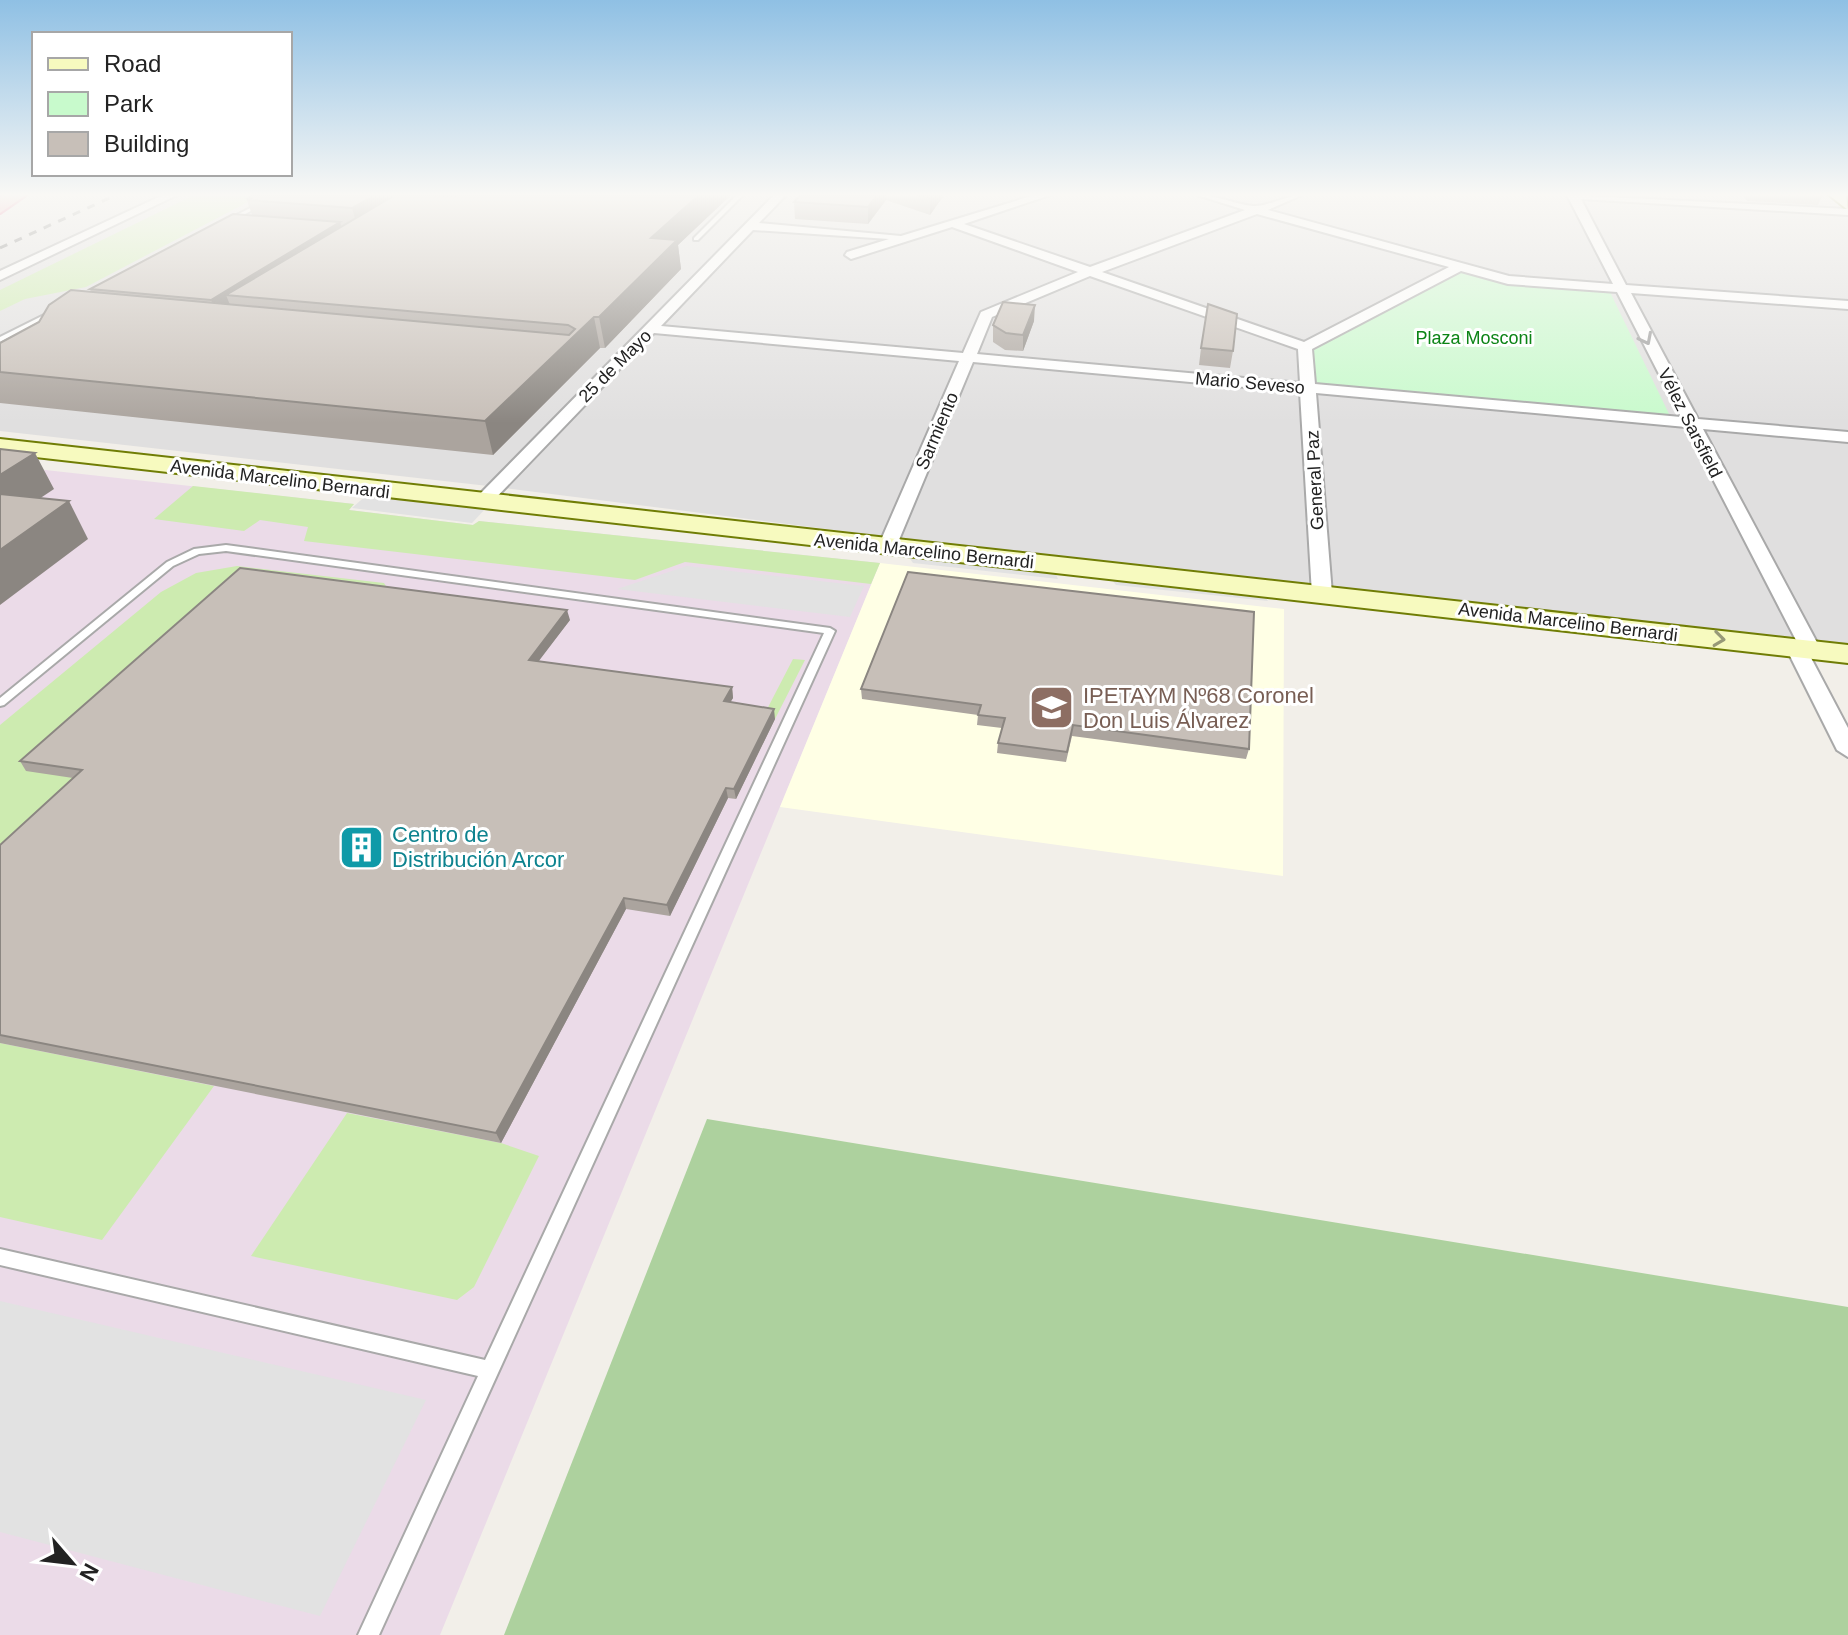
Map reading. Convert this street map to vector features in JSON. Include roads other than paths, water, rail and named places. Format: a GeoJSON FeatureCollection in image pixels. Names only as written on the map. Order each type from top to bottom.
{"type":"FeatureCollection","features":[{"type":"Feature","properties":{"kind":"main road","name":"Avenida Marcelino Bernardi"},"geometry":{"type":"LineString","coordinates":[[0,430],[490,494]]}},
{"type":"Feature","properties":{"kind":"main road","name":"Avenida Marcelino Bernardi"},"geometry":{"type":"LineString","coordinates":[[0,446],[490,494],[1322,584],[1801,641],[1848,654]]}},
{"type":"Feature","properties":{"kind":"main road","name":"Avenida Marcelino Bernardi"},"geometry":{"type":"LineString","coordinates":[[1801,641],[1848,631]]}},
{"type":"Feature","properties":{"kind":"street","name":"25 de Mayo"},"geometry":{"type":"LineString","coordinates":[[490,494],[707,271]]}},
{"type":"Feature","properties":{"kind":"street"},"geometry":{"type":"LineString","coordinates":[[1089,272],[1305,347],[1451,271]]}},
{"type":"Feature","properties":{"kind":"street"},"geometry":{"type":"LineString","coordinates":[[1471,271],[1508,280],[1848,305]]}},
{"type":"Feature","properties":{"kind":"street","name":"Vélez Sarsfield"},"geometry":{"type":"LineString","coordinates":[[1612,271],[1801,641],[1848,750]]}},
{"type":"Feature","properties":{"kind":"street","name":"Sarmiento"},"geometry":{"type":"LineString","coordinates":[[891,538],[986,315],[1089,272]]}},
{"type":"Feature","properties":{"kind":"street","name":"Mario Seveso"},"geometry":{"type":"LineString","coordinates":[[652,329],[1848,437]]}},
{"type":"Feature","properties":{"kind":"street","name":"General Paz"},"geometry":{"type":"LineString","coordinates":[[1305,347],[1322,584]]}},
{"type":"Feature","properties":{"kind":"lane"},"geometry":{"type":"LineString","coordinates":[[0,340],[52,313],[66,310]]}},
{"type":"Feature","properties":{"kind":"lane"},"geometry":{"type":"LineString","coordinates":[[0,703],[170,564],[197,551],[226,548],[830,631],[368,1635]]}},
{"type":"Feature","properties":{"kind":"lane"},"geometry":{"type":"LineString","coordinates":[[0,1257],[490,1370]]}},
{"type":"Feature","properties":{"kind":"place","name":"IPETAYM Nº68 Coronel Don Luis Álvarez"},"geometry":{"type":"Point","coordinates":[1052,708]}},
{"type":"Feature","properties":{"kind":"place","name":"Centro de Distribución Arcor"},"geometry":{"type":"Point","coordinates":[361,847]}},
{"type":"Feature","properties":{"kind":"park label","name":"Plaza Mosconi"},"geometry":{"type":"Point","coordinates":[1474,338]}}]}
